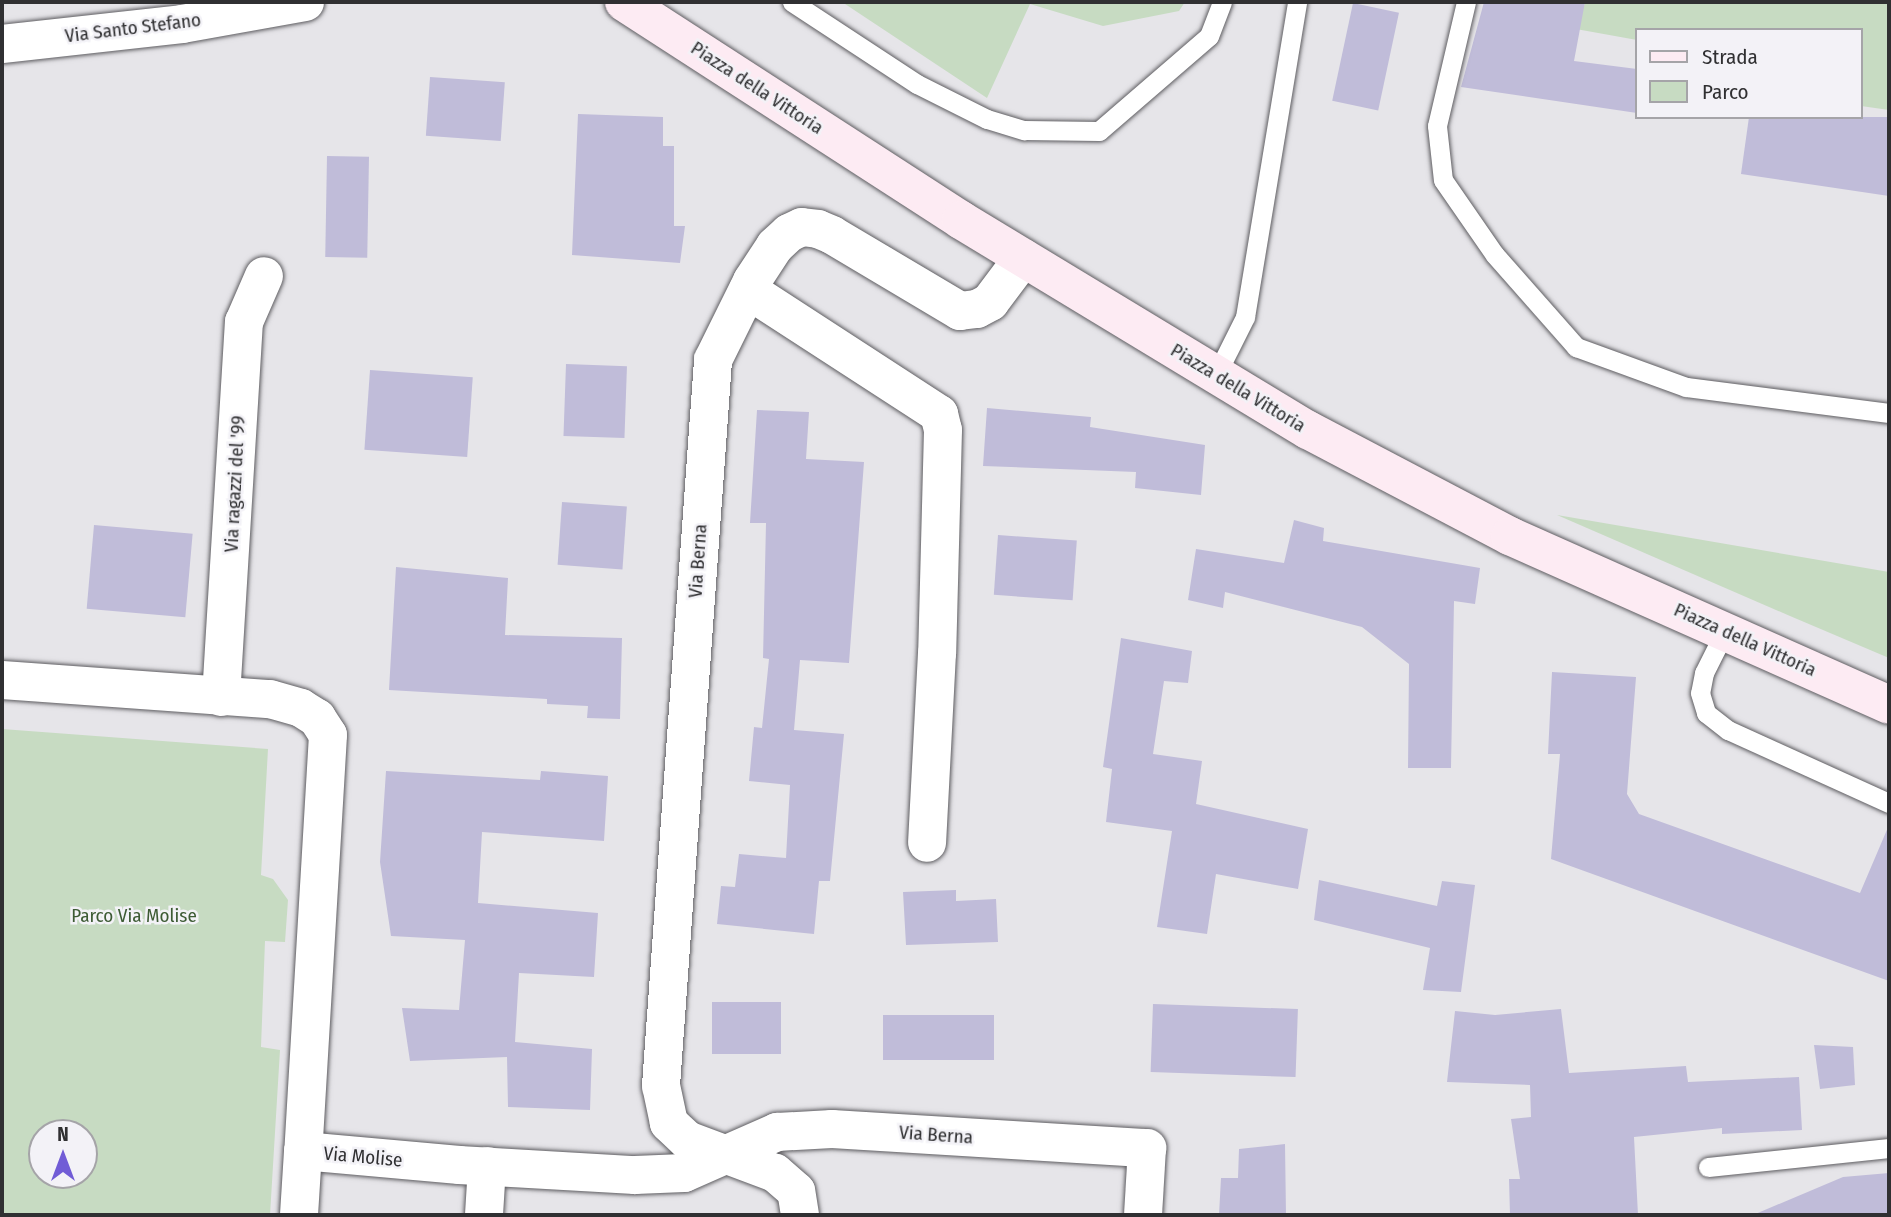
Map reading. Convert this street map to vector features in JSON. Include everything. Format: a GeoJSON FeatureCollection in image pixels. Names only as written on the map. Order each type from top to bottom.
{"type":"FeatureCollection","features":[{"type":"Feature","properties":{"kind":"main road","name":"Piazza della Vittoria"},"geometry":{"type":"LineString","coordinates":[[624,2],[1023,258],[1308,430],[1510,536],[1889,705]]}},
{"type":"Feature","properties":{"kind":"street","name":"Via Santo Stefano"},"geometry":{"type":"LineString","coordinates":[[2,44],[182,24],[304,2]]}},
{"type":"Feature","properties":{"kind":"street","name":"Via Berna"},"geometry":{"type":"LineString","coordinates":[[800,1215],[796,1191],[775,1173],[687,1140],[669,1122],[661,1086],[713,360],[748,290],[775,246],[789,233],[802,227],[818,229],[832,235],[960,311],[977,309],[990,302],[1023,258]]}},
{"type":"Feature","properties":{"kind":"street","name":"Via ragazzi del '99"},"geometry":{"type":"LineString","coordinates":[[221,697],[244,322],[264,276]]}},
{"type":"Feature","properties":{"kind":"street"},"geometry":{"type":"LineString","coordinates":[[748,290],[939,414],[943,430],[937,653],[927,843]]}},
{"type":"Feature","properties":{"kind":"street"},"geometry":{"type":"LineString","coordinates":[[2,680],[270,699],[301,708],[317,719],[328,735],[303,1151]]}},
{"type":"Feature","properties":{"kind":"street","name":"Via Berna"},"geometry":{"type":"LineString","coordinates":[[487,1166],[635,1175],[684,1172],[777,1132],[832,1129],[1147,1148],[1143,1215]]}},
{"type":"Feature","properties":{"kind":"street","name":"Via Molise"},"geometry":{"type":"LineString","coordinates":[[299,1215],[303,1151],[487,1166]]}},
{"type":"Feature","properties":{"kind":"street"},"geometry":{"type":"LineString","coordinates":[[484,1215],[487,1166]]}},
{"type":"Feature","properties":{"kind":"lane"},"geometry":{"type":"LineString","coordinates":[[792,2],[917,84],[987,119],[1024,130],[1099,131],[1209,36],[1222,2]]}},
{"type":"Feature","properties":{"kind":"lane"},"geometry":{"type":"LineString","coordinates":[[1216,374],[1245,317],[1297,2]]}},
{"type":"Feature","properties":{"kind":"lane"},"geometry":{"type":"LineString","coordinates":[[1466,2],[1437,126],[1443,180],[1495,255],[1576,347],[1686,387],[1889,413]]}},
{"type":"Feature","properties":{"kind":"lane"},"geometry":{"type":"LineString","coordinates":[[1725,631],[1704,673],[1700,694],[1706,713],[1728,730],[1889,803]]}},
{"type":"Feature","properties":{"kind":"lane"},"geometry":{"type":"LineString","coordinates":[[1708,1167],[1889,1148]]}},
{"type":"Feature","properties":{"kind":"green space"},"geometry":{"type":"Polygon","coordinates":[[[842,2],[1185,2],[1179,11],[1103,26],[1030,4],[987,98],[842,2]]]}},
{"type":"Feature","properties":{"kind":"green space"},"geometry":{"type":"Polygon","coordinates":[[[1577,2],[1584,6],[1585,2],[1889,2],[1889,110],[1863,106],[1863,28],[1636,28],[1636,40],[1576,29],[1577,2]]]}},
{"type":"Feature","properties":{"kind":"green space"},"geometry":{"type":"Polygon","coordinates":[[[1557,515],[1889,572],[1889,658],[1790,616],[1557,515]]]}},
{"type":"Feature","properties":{"kind":"green space","name":"Parco Via Molise"},"geometry":{"type":"Polygon","coordinates":[[[2,729],[268,749],[261,875],[273,879],[288,900],[285,942],[265,941],[261,1047],[280,1050],[270,1215],[2,1215],[2,729]]]}},
{"type":"Feature","properties":{"kind":"building"},"geometry":{"type":"Polygon","coordinates":[[[1484,2],[1585,2],[1574,61],[1636,69],[1636,113],[1461,87],[1484,2]]]}},
{"type":"Feature","properties":{"kind":"building"},"geometry":{"type":"Polygon","coordinates":[[[1353,3],[1399,13],[1378,111],[1332,101],[1353,3]]]}},
{"type":"Feature","properties":{"kind":"building"},"geometry":{"type":"Polygon","coordinates":[[[430,77],[505,82],[501,141],[426,136],[430,77]]]}},
{"type":"Feature","properties":{"kind":"building"},"geometry":{"type":"Polygon","coordinates":[[[578,114],[663,117],[663,146],[674,146],[674,226],[685,226],[680,263],[572,255],[578,114]]]}},
{"type":"Feature","properties":{"kind":"building"},"geometry":{"type":"Polygon","coordinates":[[[1889,117],[1889,196],[1741,174],[1749,119],[1889,117]]]}},
{"type":"Feature","properties":{"kind":"building"},"geometry":{"type":"Polygon","coordinates":[[[327,156],[369,157],[367,258],[325,257],[327,156]]]}},
{"type":"Feature","properties":{"kind":"building"},"geometry":{"type":"Polygon","coordinates":[[[566,364],[627,366],[624,438],[563,436],[566,364]]]}},
{"type":"Feature","properties":{"kind":"building"},"geometry":{"type":"Polygon","coordinates":[[[370,370],[473,377],[467,457],[364,450],[370,370]]]}},
{"type":"Feature","properties":{"kind":"building"},"geometry":{"type":"Polygon","coordinates":[[[987,408],[1091,417],[1090,427],[1205,445],[1201,495],[1135,488],[1136,472],[983,466],[987,408]]]}},
{"type":"Feature","properties":{"kind":"building"},"geometry":{"type":"Polygon","coordinates":[[[757,410],[809,412],[806,459],[864,462],[849,663],[800,660],[794,730],[844,734],[830,881],[819,881],[814,934],[717,924],[721,886],[735,887],[739,854],[786,858],[790,785],[749,781],[754,727],[762,728],[769,659],[763,658],[766,523],[750,523],[757,410]]]}},
{"type":"Feature","properties":{"kind":"building"},"geometry":{"type":"Polygon","coordinates":[[[562,502],[627,507],[622,569],[558,565],[562,502]]]}},
{"type":"Feature","properties":{"kind":"building"},"geometry":{"type":"Polygon","coordinates":[[[1294,520],[1324,528],[1323,541],[1480,568],[1475,604],[1454,601],[1451,768],[1408,768],[1409,664],[1362,627],[1225,592],[1223,608],[1188,600],[1196,549],[1284,563],[1294,520]]]}},
{"type":"Feature","properties":{"kind":"building"},"geometry":{"type":"Polygon","coordinates":[[[94,525],[193,534],[185,617],[87,609],[94,525]]]}},
{"type":"Feature","properties":{"kind":"building"},"geometry":{"type":"Polygon","coordinates":[[[998,535],[1077,541],[1073,600],[994,595],[998,535]]]}},
{"type":"Feature","properties":{"kind":"building"},"geometry":{"type":"Polygon","coordinates":[[[396,567],[508,578],[505,635],[622,638],[620,719],[587,718],[588,706],[547,704],[547,699],[389,690],[396,567]]]}},
{"type":"Feature","properties":{"kind":"building"},"geometry":{"type":"Polygon","coordinates":[[[1121,638],[1192,651],[1188,683],[1164,681],[1153,754],[1202,761],[1196,804],[1308,829],[1298,889],[1216,874],[1207,934],[1157,927],[1172,831],[1106,822],[1112,769],[1103,767],[1121,638]]]}},
{"type":"Feature","properties":{"kind":"building"},"geometry":{"type":"Polygon","coordinates":[[[1552,672],[1636,677],[1627,794],[1639,814],[1860,893],[1889,825],[1889,981],[1551,859],[1560,754],[1548,754],[1552,672]]]}},
{"type":"Feature","properties":{"kind":"building"},"geometry":{"type":"Polygon","coordinates":[[[386,771],[540,780],[541,771],[608,776],[604,841],[482,832],[478,903],[598,913],[594,977],[519,973],[515,1042],[592,1049],[590,1110],[508,1107],[507,1057],[410,1061],[402,1008],[459,1010],[465,940],[391,936],[380,862],[386,771]]]}},
{"type":"Feature","properties":{"kind":"building"},"geometry":{"type":"Polygon","coordinates":[[[1319,880],[1437,906],[1442,881],[1475,885],[1461,992],[1423,990],[1430,948],[1314,920],[1319,880]]]}},
{"type":"Feature","properties":{"kind":"building"},"geometry":{"type":"Polygon","coordinates":[[[956,890],[956,901],[996,899],[998,942],[906,945],[903,892],[956,890]]]}},
{"type":"Feature","properties":{"kind":"building"},"geometry":{"type":"Polygon","coordinates":[[[712,1002],[781,1002],[781,1054],[712,1054],[712,1002]]]}},
{"type":"Feature","properties":{"kind":"building"},"geometry":{"type":"Polygon","coordinates":[[[1153,1004],[1298,1009],[1296,1077],[1151,1072],[1153,1004]]]}},
{"type":"Feature","properties":{"kind":"building"},"geometry":{"type":"Polygon","coordinates":[[[1561,1009],[1569,1073],[1686,1066],[1688,1082],[1799,1077],[1802,1130],[1722,1134],[1722,1128],[1634,1137],[1638,1215],[1510,1215],[1509,1179],[1520,1179],[1511,1119],[1531,1117],[1530,1085],[1447,1082],[1455,1011],[1495,1015],[1561,1009]]]}},
{"type":"Feature","properties":{"kind":"building"},"geometry":{"type":"Polygon","coordinates":[[[883,1015],[994,1015],[994,1060],[883,1060],[883,1015]]]}},
{"type":"Feature","properties":{"kind":"building"},"geometry":{"type":"Polygon","coordinates":[[[1814,1045],[1853,1047],[1855,1085],[1820,1089],[1814,1045]]]}},
{"type":"Feature","properties":{"kind":"building"},"geometry":{"type":"Polygon","coordinates":[[[1285,1144],[1286,1215],[1219,1215],[1221,1178],[1238,1178],[1239,1149],[1285,1144]]]}},
{"type":"Feature","properties":{"kind":"building"},"geometry":{"type":"Polygon","coordinates":[[[1889,1173],[1889,1215],[1753,1215],[1843,1177],[1889,1173]]]}}]}
